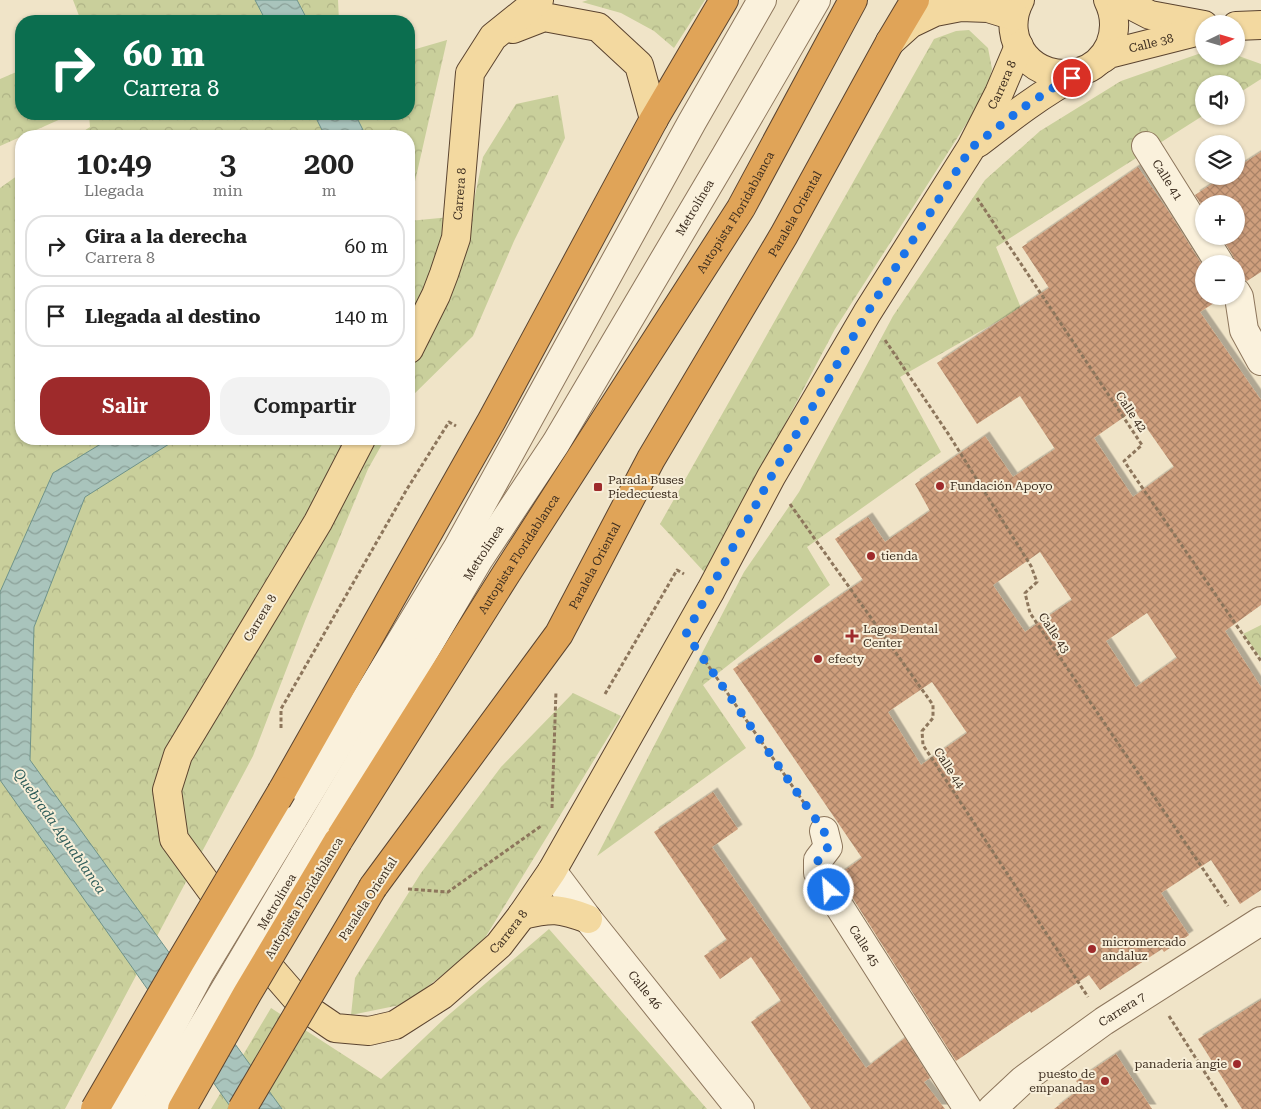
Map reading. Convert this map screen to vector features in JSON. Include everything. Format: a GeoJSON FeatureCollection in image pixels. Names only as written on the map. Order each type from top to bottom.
{"type":"FeatureCollection","features":[{"type":"Feature","properties":{"kind":"highway"},"geometry":{"type":"LineString","coordinates":[[95,1109],[180,961],[282,791],[492,420],[654,119],[724,0]]}},
{"type":"Feature","properties":{"kind":"highway","name":"Autopista Floridablanca"},"geometry":{"type":"LineString","coordinates":[[182,1109],[247,994],[327,838],[506,574],[741,208],[853,0]]}},
{"type":"Feature","properties":{"kind":"highway","name":"Paralela Oriental"},"geometry":{"type":"LineString","coordinates":[[242,1109],[373,887],[559,634],[651,459],[784,235],[915,0]]}},
{"type":"Feature","properties":{"kind":"main road","name":"Carrera 8"},"geometry":{"type":"LineString","coordinates":[[415,337],[436,295],[456,238],[470,74],[492,36],[539,0]]}},
{"type":"Feature","properties":{"kind":"main road"},"geometry":{"type":"LineString","coordinates":[[890,42],[910,24],[935,12],[962,7],[1017,8],[1014,26],[1015,36],[1028,60],[1040,69],[1054,74],[1069,75],[1093,65],[1108,49],[1114,28],[1114,17],[1108,0]]}},
{"type":"Feature","properties":{"kind":"main road","name":"Calle 38"},"geometry":{"type":"LineString","coordinates":[[1121,0],[1150,15],[1195,22]]}},
{"type":"Feature","properties":{"kind":"main road"},"geometry":{"type":"LineString","coordinates":[[492,36],[544,17],[598,27],[639,65],[654,119]]}},
{"type":"Feature","properties":{"kind":"main road"},"geometry":{"type":"LineString","coordinates":[[1245,26],[1261,25]]}},
{"type":"Feature","properties":{"kind":"main road","name":"Calle 38"},"geometry":{"type":"LineString","coordinates":[[1093,65],[1109,54],[1195,32]]}},
{"type":"Feature","properties":{"kind":"main road","name":"Carrera 8"},"geometry":{"type":"LineString","coordinates":[[358,445],[318,522],[178,755],[167,790],[174,839],[257,952],[296,998],[313,1013],[336,1028],[368,1031],[395,1025],[442,995],[499,945],[552,871],[686,634],[771,477],[867,313],[964,158],[999,93],[1019,46]]}},
{"type":"Feature","properties":{"kind":"main road","name":"Carrera 8"},"geometry":{"type":"LineString","coordinates":[[964,158],[1024,107],[1093,65]]}},
{"type":"Feature","properties":{"kind":"main road"},"geometry":{"type":"LineString","coordinates":[[522,915],[555,909],[567,911],[588,919]]}},
{"type":"Feature","properties":{"kind":"street","name":"Metrolínea"},"geometry":{"type":"LineString","coordinates":[[124,1109],[156,1057],[200,973],[458,547],[687,131],[762,0]]}},
{"type":"Feature","properties":{"kind":"street","name":"Metrolínea"},"geometry":{"type":"LineString","coordinates":[[154,1109],[327,838],[479,559],[556,443],[816,0]]}},
{"type":"Feature","properties":{"kind":"street","name":"Calle 41"},"geometry":{"type":"LineString","coordinates":[[1146,146],[1214,255]]}},
{"type":"Feature","properties":{"kind":"street"},"geometry":{"type":"LineString","coordinates":[[1240,305],[1244,330],[1261,361]]}},
{"type":"Feature","properties":{"kind":"street","name":"Calle 45"},"geometry":{"type":"LineString","coordinates":[[824,831],[828,847],[818,860],[818,873],[968,1109]]}},
{"type":"Feature","properties":{"kind":"street","name":"Calle 46"},"geometry":{"type":"LineString","coordinates":[[552,871],[588,919],[740,1109]]}},
{"type":"Feature","properties":{"kind":"street","name":"Carrera 7"},"geometry":{"type":"LineString","coordinates":[[992,1109],[1023,1080],[1104,1021],[1253,926]]}},
{"type":"Feature","properties":{"kind":"path","name":"Calle 42"},"geometry":{"type":"LineString","coordinates":[[964,158],[1021,262],[1142,445],[1124,461],[1261,661]]}},
{"type":"Feature","properties":{"kind":"path","name":"Calle 43"},"geometry":{"type":"LineString","coordinates":[[867,313],[949,435],[1031,566],[1037,582],[1025,593],[1030,613],[1253,926]]}},
{"type":"Feature","properties":{"kind":"path"},"geometry":{"type":"LineString","coordinates":[[281,710],[407,489],[449,422]]}},
{"type":"Feature","properties":{"kind":"path","name":"Calle 44"},"geometry":{"type":"LineString","coordinates":[[771,477],[933,705],[933,718],[922,731],[923,745],[1104,1021]]}},
{"type":"Feature","properties":{"kind":"path"},"geometry":{"type":"LineString","coordinates":[[605,694],[677,570]]}},
{"type":"Feature","properties":{"kind":"path"},"geometry":{"type":"LineString","coordinates":[[686,634],[824,831]]}},
{"type":"Feature","properties":{"kind":"path"},"geometry":{"type":"LineString","coordinates":[[552,808],[557,682]]}},
{"type":"Feature","properties":{"kind":"path"},"geometry":{"type":"LineString","coordinates":[[373,887],[448,892],[543,824]]}},
{"type":"Feature","properties":{"kind":"path"},"geometry":{"type":"LineString","coordinates":[[1152,990],[1228,1109]]}},
{"type":"Feature","properties":{"kind":"green space"},"geometry":{"type":"Polygon","coordinates":[[[73,0],[338,0],[339,15],[79,15],[73,0]]]}},
{"type":"Feature","properties":{"kind":"green space"},"geometry":{"type":"Polygon","coordinates":[[[588,0],[705,0],[674,48],[654,31],[621,13],[582,2],[588,0]]]}},
{"type":"Feature","properties":{"kind":"green space"},"geometry":{"type":"Polygon","coordinates":[[[969,30],[988,48],[992,69],[986,93],[835,329],[706,574],[660,524],[934,39],[956,31],[969,30]]]}},
{"type":"Feature","properties":{"kind":"green space"},"geometry":{"type":"Polygon","coordinates":[[[447,40],[415,181],[415,130],[85,130],[90,127],[89,120],[415,120],[415,49],[447,40]]]}},
{"type":"Feature","properties":{"kind":"green space"},"geometry":{"type":"Polygon","coordinates":[[[1195,55],[1195,65],[1245,65],[1245,58],[1261,64],[1261,79],[1245,89],[1245,75],[1195,75],[1195,121],[996,247],[1021,308],[900,377],[941,452],[807,547],[830,585],[703,685],[746,748],[597,856],[744,572],[799,492],[893,316],[985,180],[1040,131],[1121,81],[1195,55]]]}},
{"type":"Feature","properties":{"kind":"green space"},"geometry":{"type":"Polygon","coordinates":[[[15,73],[15,120],[58,120],[36,130],[15,130],[15,139],[0,146],[0,79],[15,73]]]}},
{"type":"Feature","properties":{"kind":"green space"},"geometry":{"type":"Polygon","coordinates":[[[558,95],[565,138],[514,241],[473,336],[415,393],[415,220],[471,215],[483,157],[516,104],[558,95]]]}},
{"type":"Feature","properties":{"kind":"green space"},"geometry":{"type":"Polygon","coordinates":[[[15,177],[15,445],[382,445],[368,469],[305,621],[253,756],[65,1109],[0,1109],[0,188],[15,177]]]}},
{"type":"Feature","properties":{"kind":"green space"},"geometry":{"type":"Polygon","coordinates":[[[1261,625],[1261,658],[1243,634],[1261,625]]]}},
{"type":"Feature","properties":{"kind":"green space"},"geometry":{"type":"Polygon","coordinates":[[[573,693],[621,716],[480,946],[405,1004],[351,1015],[355,978],[421,873],[501,767],[573,693]]]}},
{"type":"Feature","properties":{"kind":"green space"},"geometry":{"type":"Polygon","coordinates":[[[549,929],[707,1109],[211,1109],[271,1008],[381,1079],[445,1018],[549,929]]]}},
{"type":"Feature","properties":{"kind":"water"},"geometry":{"type":"Polygon","coordinates":[[[255,0],[297,0],[305,15],[263,15],[255,0]]]}},
{"type":"Feature","properties":{"kind":"water"},"geometry":{"type":"Polygon","coordinates":[[[317,120],[358,120],[363,130],[322,130],[317,120]]]}},
{"type":"Feature","properties":{"kind":"water","name":"Quebrada Aguablanca"},"geometry":{"type":"Polygon","coordinates":[[[99,445],[167,445],[85,497],[34,627],[30,760],[282,1109],[232,1109],[0,780],[0,592],[53,473],[99,445]]]}},
{"type":"Feature","properties":{"kind":"building"},"geometry":{"type":"Polygon","coordinates":[[[1261,152],[1261,272],[1247,281],[1245,280],[1245,255],[1232,255],[1226,245],[1245,245],[1245,195],[1195,195],[1210,185],[1245,185],[1245,162],[1261,152]]]}},
{"type":"Feature","properties":{"kind":"building"},"geometry":{"type":"Polygon","coordinates":[[[1138,167],[1196,255],[1195,305],[1211,305],[1200,312],[1261,400],[1261,605],[1225,631],[1261,687],[1261,890],[1240,904],[1211,860],[1161,893],[1189,935],[1164,952],[1162,949],[1100,990],[1089,975],[1031,1013],[1030,1011],[956,1061],[838,875],[862,858],[733,669],[863,580],[835,539],[868,517],[885,542],[930,511],[915,484],[985,436],[1013,477],[1055,449],[1020,396],[977,424],[937,363],[1049,288],[1022,247],[1138,167]],[[1134,410],[1094,438],[1133,497],[1174,467],[1134,410]],[[1040,552],[993,585],[1025,632],[1072,600],[1040,552]],[[1147,613],[1106,641],[1136,687],[1177,658],[1147,613]],[[932,682],[888,712],[921,765],[967,733],[932,682]]]}},
{"type":"Feature","properties":{"kind":"building"},"geometry":{"type":"Polygon","coordinates":[[[713,792],[738,829],[712,847],[866,1068],[905,1038],[930,1078],[924,1082],[945,1109],[811,1109],[751,1022],[781,1001],[751,957],[720,979],[704,956],[727,940],[654,832],[713,792]]]}},
{"type":"Feature","properties":{"kind":"building","name":"panaderia angie"},"geometry":{"type":"Polygon","coordinates":[[[1261,1000],[1261,1109],[1242,1109],[1198,1039],[1261,1000]]]}},
{"type":"Feature","properties":{"kind":"building"},"geometry":{"type":"Polygon","coordinates":[[[1116,1054],[1152,1109],[1054,1109],[1081,1088],[1076,1081],[1116,1054]]]}},
{"type":"Feature","properties":{"kind":"place","name":"Fundación Apoyo"},"geometry":{"type":"Point","coordinates":[940,486]}},
{"type":"Feature","properties":{"kind":"place","name":"Parada Buses Piedecuesta"},"geometry":{"type":"Point","coordinates":[598,487]}},
{"type":"Feature","properties":{"kind":"place","name":"tienda"},"geometry":{"type":"Point","coordinates":[871,556]}},
{"type":"Feature","properties":{"kind":"place","name":"Lagos Dental Center"},"geometry":{"type":"Point","coordinates":[852,636]}},
{"type":"Feature","properties":{"kind":"place","name":"efecty"},"geometry":{"type":"Point","coordinates":[818,659]}},
{"type":"Feature","properties":{"kind":"place","name":"micromercado andaluz"},"geometry":{"type":"Point","coordinates":[1092,949]}},
{"type":"Feature","properties":{"kind":"place","name":"panaderia angie"},"geometry":{"type":"Point","coordinates":[1237,1064]}},
{"type":"Feature","properties":{"kind":"place","name":"puesto de empanadas"},"geometry":{"type":"Point","coordinates":[1105,1081]}},
{"type":"Feature","properties":{"kind":"route"},"geometry":{"type":"LineString","coordinates":[[829,890],[818,873],[818,860],[828,847],[824,831],[686,634],[771,477],[867,313],[957,168],[971,148],[1024,107],[1059,84],[1072,78]]}}]}
